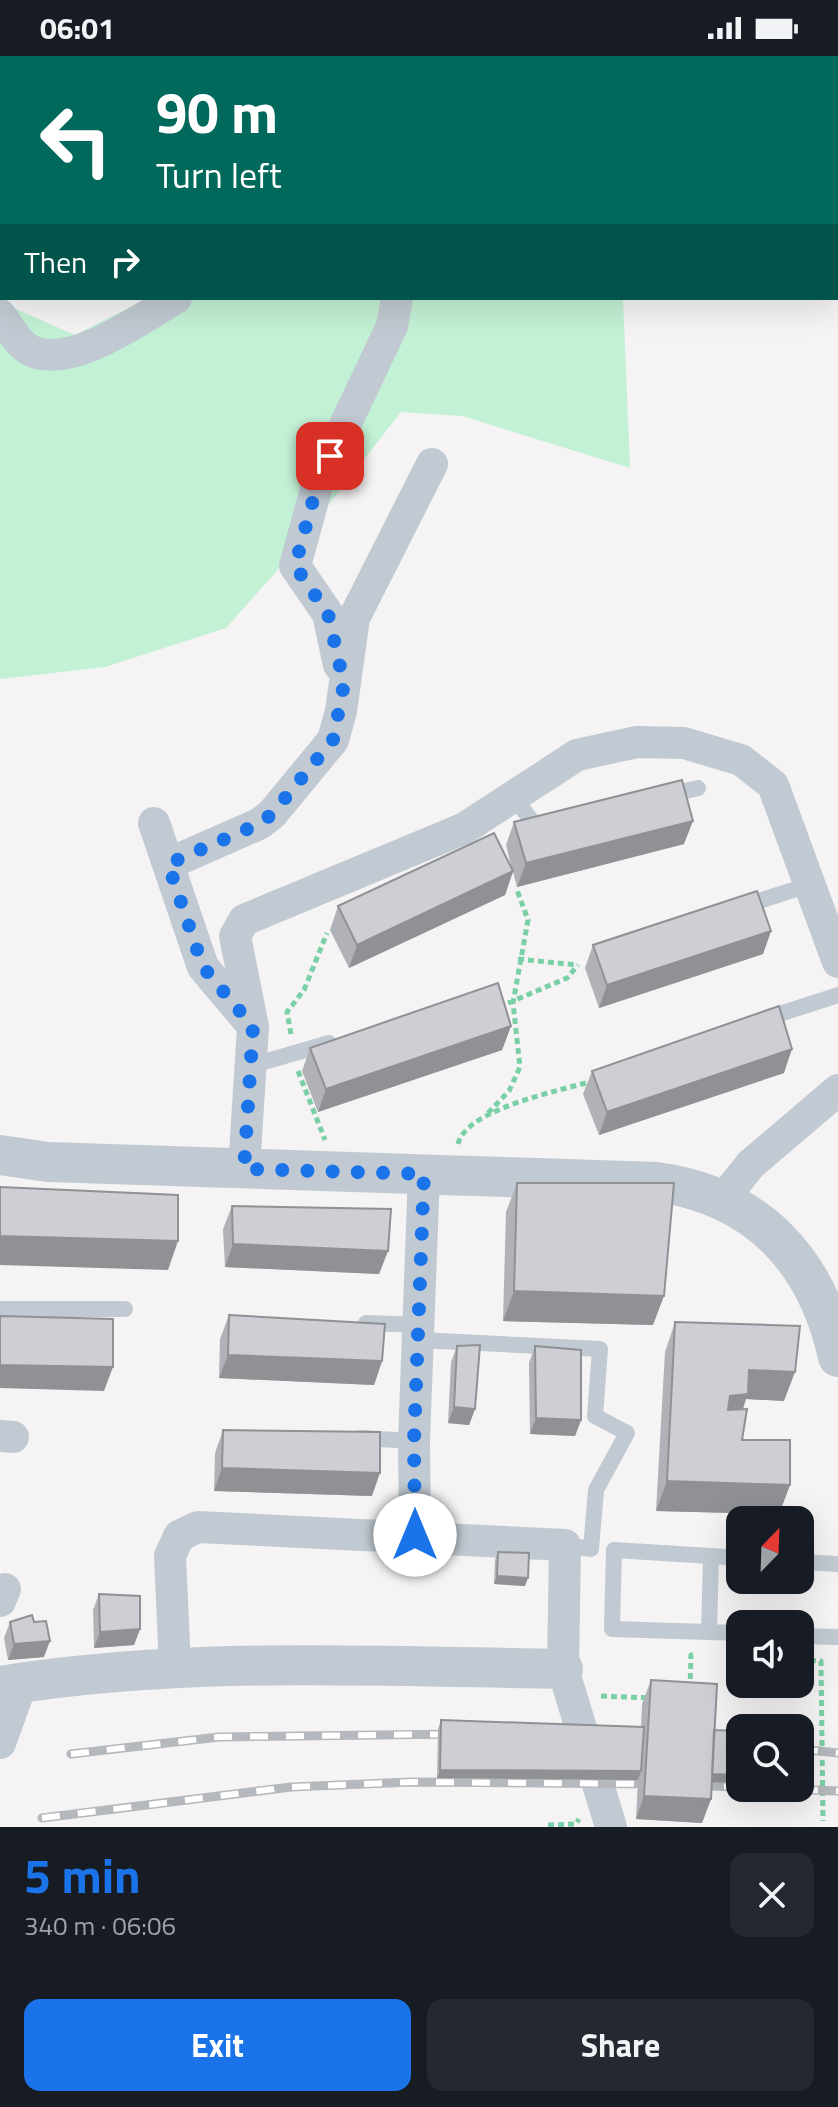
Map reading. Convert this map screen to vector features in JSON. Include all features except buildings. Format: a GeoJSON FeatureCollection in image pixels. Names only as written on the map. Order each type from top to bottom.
{"type":"FeatureCollection","features":[{"type":"Feature","properties":{"kind":"street"},"geometry":{"type":"LineString","coordinates":[[0,315],[27,348],[50,355],[97,344],[173,300]]}},
{"type":"Feature","properties":{"kind":"street"},"geometry":{"type":"LineString","coordinates":[[344,684],[328,614],[295,566],[318,482],[392,326],[397,300]]}},
{"type":"Feature","properties":{"kind":"street"},"geometry":{"type":"LineString","coordinates":[[168,864],[259,824],[272,814],[333,740],[354,618],[432,464]]}},
{"type":"Feature","properties":{"kind":"street"},"geometry":{"type":"LineString","coordinates":[[244,1169],[253,1027],[235,936],[244,920],[465,828],[577,755],[637,742],[684,743],[741,760],[773,785],[838,962]]}},
{"type":"Feature","properties":{"kind":"street"},"geometry":{"type":"LineString","coordinates":[[154,823],[203,967],[253,1027]]}},
{"type":"Feature","properties":{"kind":"street"},"geometry":{"type":"LineString","coordinates":[[723,1199],[751,1164],[838,1090]]}},
{"type":"Feature","properties":{"kind":"street"},"geometry":{"type":"LineString","coordinates":[[0,1155],[48,1162],[657,1182],[693,1187],[723,1199],[777,1238],[809,1276],[830,1320],[838,1357]]}},
{"type":"Feature","properties":{"kind":"street"},"geometry":{"type":"LineString","coordinates":[[415,1535],[414,1441],[420,1333],[439,1174]]}},
{"type":"Feature","properties":{"kind":"street"},"geometry":{"type":"LineString","coordinates":[[175,1667],[170,1556],[179,1536],[198,1527],[415,1535],[565,1545],[563,1669],[611,1827]]}},
{"type":"Feature","properties":{"kind":"street"},"geometry":{"type":"LineString","coordinates":[[0,1743],[11,1684],[175,1667],[345,1665],[563,1669]]}},
{"type":"Feature","properties":{"kind":"lane"},"geometry":{"type":"LineString","coordinates":[[654,798],[698,788]]}},
{"type":"Feature","properties":{"kind":"lane"},"geometry":{"type":"LineString","coordinates":[[513,797],[537,827],[566,820]]}},
{"type":"Feature","properties":{"kind":"lane"},"geometry":{"type":"LineString","coordinates":[[720,913],[809,885]]}},
{"type":"Feature","properties":{"kind":"lane"},"geometry":{"type":"LineString","coordinates":[[738,1028],[838,995]]}},
{"type":"Feature","properties":{"kind":"lane"},"geometry":{"type":"LineString","coordinates":[[250,1066],[342,1039]]}},
{"type":"Feature","properties":{"kind":"lane"},"geometry":{"type":"LineString","coordinates":[[0,1309],[125,1309]]}},
{"type":"Feature","properties":{"kind":"lane"},"geometry":{"type":"LineString","coordinates":[[345,1322],[420,1333],[600,1349],[595,1416],[627,1433],[596,1490],[591,1549],[565,1545]]}},
{"type":"Feature","properties":{"kind":"lane"},"geometry":{"type":"LineString","coordinates":[[341,1437],[414,1441]]}},
{"type":"Feature","properties":{"kind":"lane"},"geometry":{"type":"LineString","coordinates":[[726,1557],[614,1550],[612,1629],[726,1633]]}},
{"type":"Feature","properties":{"kind":"lane"},"geometry":{"type":"LineString","coordinates":[[709,1632],[711,1556]]}},
{"type":"Feature","properties":{"kind":"lane"},"geometry":{"type":"LineString","coordinates":[[814,1563],[838,1564]]}},
{"type":"Feature","properties":{"kind":"lane"},"geometry":{"type":"LineString","coordinates":[[814,1636],[838,1637]]}},
{"type":"Feature","properties":{"kind":"path"},"geometry":{"type":"LineString","coordinates":[[439,1174],[459,1137],[509,1091],[520,1067],[513,1003],[518,959],[528,920],[517,890]]}},
{"type":"Feature","properties":{"kind":"path"},"geometry":{"type":"LineString","coordinates":[[494,1008],[513,1003],[567,978],[578,965],[518,959]]}},
{"type":"Feature","properties":{"kind":"path"},"geometry":{"type":"LineString","coordinates":[[488,1113],[600,1079]]}},
{"type":"Feature","properties":{"kind":"path"},"geometry":{"type":"LineString","coordinates":[[689,1698],[691,1655],[703,1655]]}},
{"type":"Feature","properties":{"kind":"path"},"geometry":{"type":"LineString","coordinates":[[814,1661],[821,1661],[823,1821]]}},
{"type":"Feature","properties":{"kind":"path"},"geometry":{"type":"LineString","coordinates":[[596,1695],[658,1698]]}},
{"type":"Feature","properties":{"kind":"path"},"geometry":{"type":"LineString","coordinates":[[548,1825],[576,1824],[581,1816]]}},
{"type":"Feature","properties":{"kind":"green space"},"geometry":{"type":"Polygon","coordinates":[[[144,300],[623,300],[630,468],[462,416],[401,412],[274,574],[226,628],[105,667],[0,679],[0,302],[75,335],[144,300]]]}},
{"type":"Feature","properties":{"kind":"railway"},"geometry":{"type":"LineString","coordinates":[[71,1754],[219,1737],[462,1734]]}},
{"type":"Feature","properties":{"kind":"railway"},"geometry":{"type":"LineString","coordinates":[[814,1750],[838,1753]]}},
{"type":"Feature","properties":{"kind":"railway"},"geometry":{"type":"LineString","coordinates":[[42,1818],[291,1787],[412,1782],[660,1784]]}},
{"type":"Feature","properties":{"kind":"railway"},"geometry":{"type":"LineString","coordinates":[[688,1785],[726,1786]]}},
{"type":"Feature","properties":{"kind":"railway"},"geometry":{"type":"LineString","coordinates":[[814,1790],[838,1791]]}},
{"type":"Feature","properties":{"kind":"route"},"geometry":{"type":"LineString","coordinates":[[330,456],[318,482],[295,566],[328,614],[344,684],[333,740],[272,814],[259,824],[168,864],[203,967],[253,1027],[244,1169],[424,1174],[414,1441],[415,1535]]}}]}
